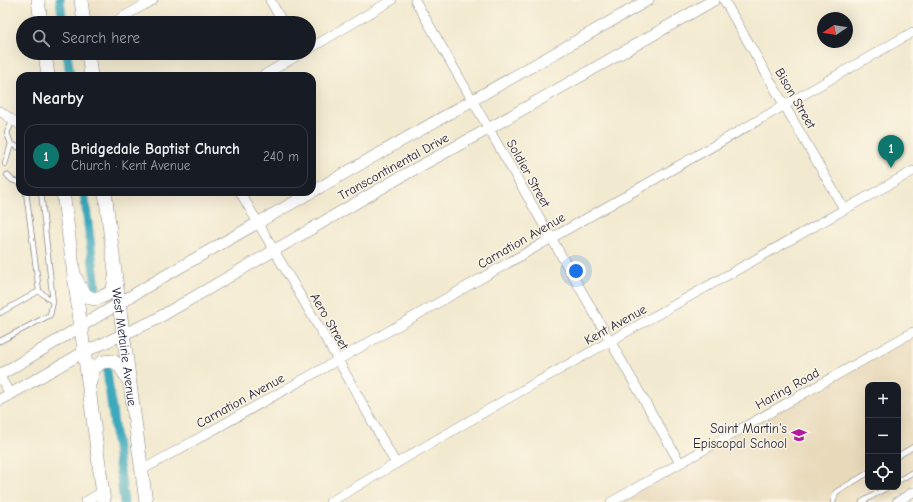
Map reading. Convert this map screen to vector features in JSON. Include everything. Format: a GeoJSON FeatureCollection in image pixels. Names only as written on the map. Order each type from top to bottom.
{"type":"FeatureCollection","features":[{"type":"Feature","properties":{"kind":"main road"},"geometry":{"type":"LineString","coordinates":[[38,0],[40,16]]}},
{"type":"Feature","properties":{"kind":"main road"},"geometry":{"type":"LineString","coordinates":[[81,0],[83,16]]}},
{"type":"Feature","properties":{"kind":"main road"},"geometry":{"type":"LineString","coordinates":[[45,60],[47,72]]}},
{"type":"Feature","properties":{"kind":"main road"},"geometry":{"type":"LineString","coordinates":[[89,60],[90,72]]}},
{"type":"Feature","properties":{"kind":"main road"},"geometry":{"type":"LineString","coordinates":[[64,196],[103,497]]}},
{"type":"Feature","properties":{"kind":"main road","name":"West Metairie Avenue"},"geometry":{"type":"LineString","coordinates":[[106,196],[118,303],[146,502]]}},
{"type":"Feature","properties":{"kind":"main road"},"geometry":{"type":"LineString","coordinates":[[73,271],[82,291],[89,298],[96,299],[103,297],[111,290],[116,277]]}},
{"type":"Feature","properties":{"kind":"main road"},"geometry":{"type":"LineString","coordinates":[[89,389],[90,377],[94,368],[102,362],[113,361],[120,366],[130,383]]}},
{"type":"Feature","properties":{"kind":"street"},"geometry":{"type":"LineString","coordinates":[[124,16],[153,0]]}},
{"type":"Feature","properties":{"kind":"street"},"geometry":{"type":"LineString","coordinates":[[270,0],[279,16]]}},
{"type":"Feature","properties":{"kind":"street"},"geometry":{"type":"LineString","coordinates":[[316,45],[392,0]]}},
{"type":"Feature","properties":{"kind":"street","name":"Soldier Street"},"geometry":{"type":"LineString","coordinates":[[416,0],[680,463]]}},
{"type":"Feature","properties":{"kind":"street","name":"Transcontinental Drive"},"geometry":{"type":"LineString","coordinates":[[316,190],[648,0]]}},
{"type":"Feature","properties":{"kind":"street","name":"Transcontinental Drive"},"geometry":{"type":"LineString","coordinates":[[5,397],[84,352],[153,321],[404,175],[490,128],[714,0]]}},
{"type":"Feature","properties":{"kind":"street","name":"Bison Street"},"geometry":{"type":"LineString","coordinates":[[724,0],[844,209]]}},
{"type":"Feature","properties":{"kind":"street","name":"Carnation Avenue"},"geometry":{"type":"LineString","coordinates":[[142,470],[913,32]]}},
{"type":"Feature","properties":{"kind":"street"},"geometry":{"type":"LineString","coordinates":[[269,72],[289,60]]}},
{"type":"Feature","properties":{"kind":"street"},"geometry":{"type":"LineString","coordinates":[[0,111],[16,123]]}},
{"type":"Feature","properties":{"kind":"street","name":"Kent Avenue"},"geometry":{"type":"LineString","coordinates":[[330,502],[505,400],[611,342],[913,171]]}},
{"type":"Feature","properties":{"kind":"street","name":"Aero Street"},"geometry":{"type":"LineString","coordinates":[[242,196],[338,360],[396,464]]}},
{"type":"Feature","properties":{"kind":"street","name":"Transcontinental Drive"},"geometry":{"type":"LineString","coordinates":[[0,376],[118,303],[305,196]]}},
{"type":"Feature","properties":{"kind":"street","name":"Haring Road"},"geometry":{"type":"LineString","coordinates":[[611,502],[913,332]]}},
{"type":"Feature","properties":{"kind":"street"},"geometry":{"type":"LineString","coordinates":[[0,376],[5,397]]}},
{"type":"Feature","properties":{"kind":"street"},"geometry":{"type":"LineString","coordinates":[[896,502],[913,492]]}},
{"type":"Feature","properties":{"kind":"street"},"geometry":{"type":"LineString","coordinates":[[85,502],[103,497]]}},
{"type":"Feature","properties":{"kind":"lane"},"geometry":{"type":"LineString","coordinates":[[5,164],[10,144],[7,133],[16,123]]}},
{"type":"Feature","properties":{"kind":"lane"},"geometry":{"type":"LineString","coordinates":[[10,144],[16,147]]}},
{"type":"Feature","properties":{"kind":"lane"},"geometry":{"type":"LineString","coordinates":[[7,175],[16,182]]}},
{"type":"Feature","properties":{"kind":"lane"},"geometry":{"type":"LineString","coordinates":[[27,196],[39,291],[53,302]]}},
{"type":"Feature","properties":{"kind":"lane"},"geometry":{"type":"LineString","coordinates":[[0,341],[50,315],[53,302],[41,196]]}},
{"type":"Feature","properties":{"kind":"lane"},"geometry":{"type":"LineString","coordinates":[[0,313],[39,291]]}},
{"type":"Feature","properties":{"kind":"lane"},"geometry":{"type":"LineString","coordinates":[[901,454],[913,447]]}},
{"type":"Feature","properties":{"kind":"lane"},"geometry":{"type":"LineString","coordinates":[[901,479],[913,472]]}},
{"type":"Feature","properties":{"kind":"lane"},"geometry":{"type":"LineString","coordinates":[[833,502],[836,492],[865,475]]}},
{"type":"Feature","properties":{"kind":"lane"},"geometry":{"type":"LineString","coordinates":[[862,502],[883,490]]}},
{"type":"Feature","properties":{"kind":"shaded area"},"geometry":{"type":"Polygon","coordinates":[[[87,0],[138,0],[111,16],[89,16],[87,0]]]}},
{"type":"Feature","properties":{"kind":"shaded area","name":"Saint Martin's Episcopal School"},"geometry":{"type":"Polygon","coordinates":[[[913,334],[913,486],[885,502],[611,502],[913,334]]]}},
{"type":"Feature","properties":{"kind":"waterway"},"geometry":{"type":"LineString","coordinates":[[60,0],[62,16]]}},
{"type":"Feature","properties":{"kind":"waterway"},"geometry":{"type":"LineString","coordinates":[[68,60],[69,72]]}},
{"type":"Feature","properties":{"kind":"waterway"},"geometry":{"type":"LineString","coordinates":[[84,196],[96,288]]}},
{"type":"Feature","properties":{"kind":"waterway"},"geometry":{"type":"LineString","coordinates":[[107,371],[124,502]]}},
{"type":"Feature","properties":{"kind":"place","name":"Bridgedale Baptist Church"},"geometry":{"type":"Point","coordinates":[891,168]}},
{"type":"Feature","properties":{"kind":"place","name":"Saint Martin's Episcopal School"},"geometry":{"type":"Point","coordinates":[799,435]}}]}
